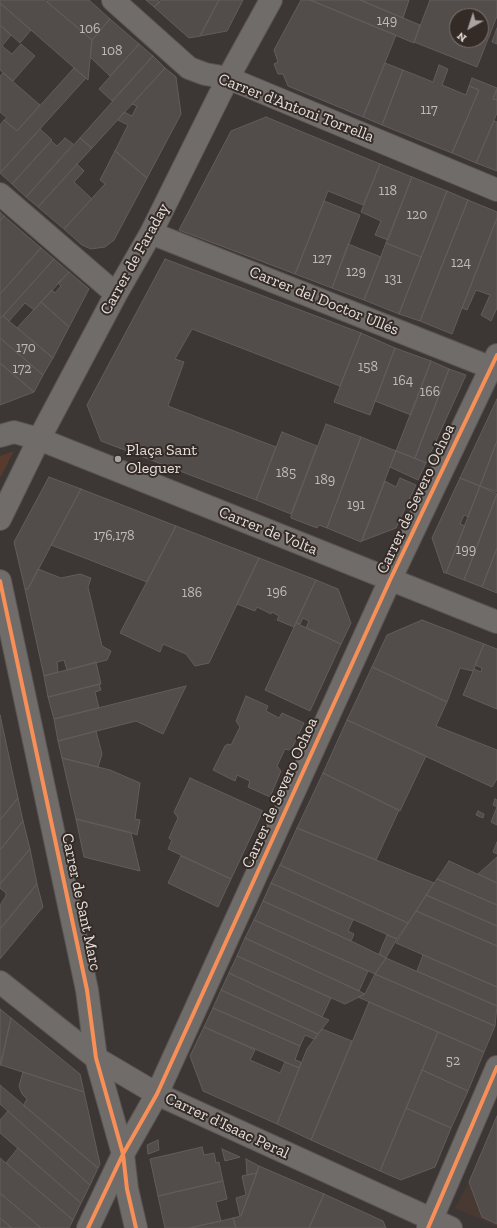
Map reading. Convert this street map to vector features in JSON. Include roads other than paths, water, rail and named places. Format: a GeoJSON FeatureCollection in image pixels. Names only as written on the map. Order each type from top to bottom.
{"type":"FeatureCollection","features":[{"type":"Feature","properties":{"kind":"street","name":"Carrer d'Antoni Torrella"},"geometry":{"type":"LineString","coordinates":[[113,0],[189,68],[205,74],[228,78],[497,190]]}},
{"type":"Feature","properties":{"kind":"street","name":"Carrer de Faraday"},"geometry":{"type":"LineString","coordinates":[[0,519],[39,439],[116,294],[151,233],[228,78],[271,0]]}},
{"type":"Feature","properties":{"kind":"street"},"geometry":{"type":"LineString","coordinates":[[0,194],[116,294]]}},
{"type":"Feature","properties":{"kind":"street","name":"Carrer del Doctor Ullés"},"geometry":{"type":"LineString","coordinates":[[151,233],[495,364]]}},
{"type":"Feature","properties":{"kind":"street","name":"Carrer de Severo Ochoa"},"geometry":{"type":"LineString","coordinates":[[88,1228],[123,1154],[157,1094],[390,580],[495,364]]}},
{"type":"Feature","properties":{"kind":"street","name":"Carrer de Volta"},"geometry":{"type":"LineString","coordinates":[[0,436],[14,432],[39,439],[497,622]]}},
{"type":"Feature","properties":{"kind":"street","name":"Carrer de Sant Marc"},"geometry":{"type":"LineString","coordinates":[[0,581],[87,990],[96,1058],[123,1154],[127,1189],[136,1228]]}},
{"type":"Feature","properties":{"kind":"street","name":"Carrer d'Isaac Peral"},"geometry":{"type":"LineString","coordinates":[[0,982],[96,1058],[157,1094],[437,1225]]}},
{"type":"Feature","properties":{"kind":"street"},"geometry":{"type":"LineString","coordinates":[[437,1225],[497,1067]]}},
{"type":"Feature","properties":{"kind":"place","name":"Plaça Sant Oleguer"},"geometry":{"type":"Point","coordinates":[118,459]}}]}
